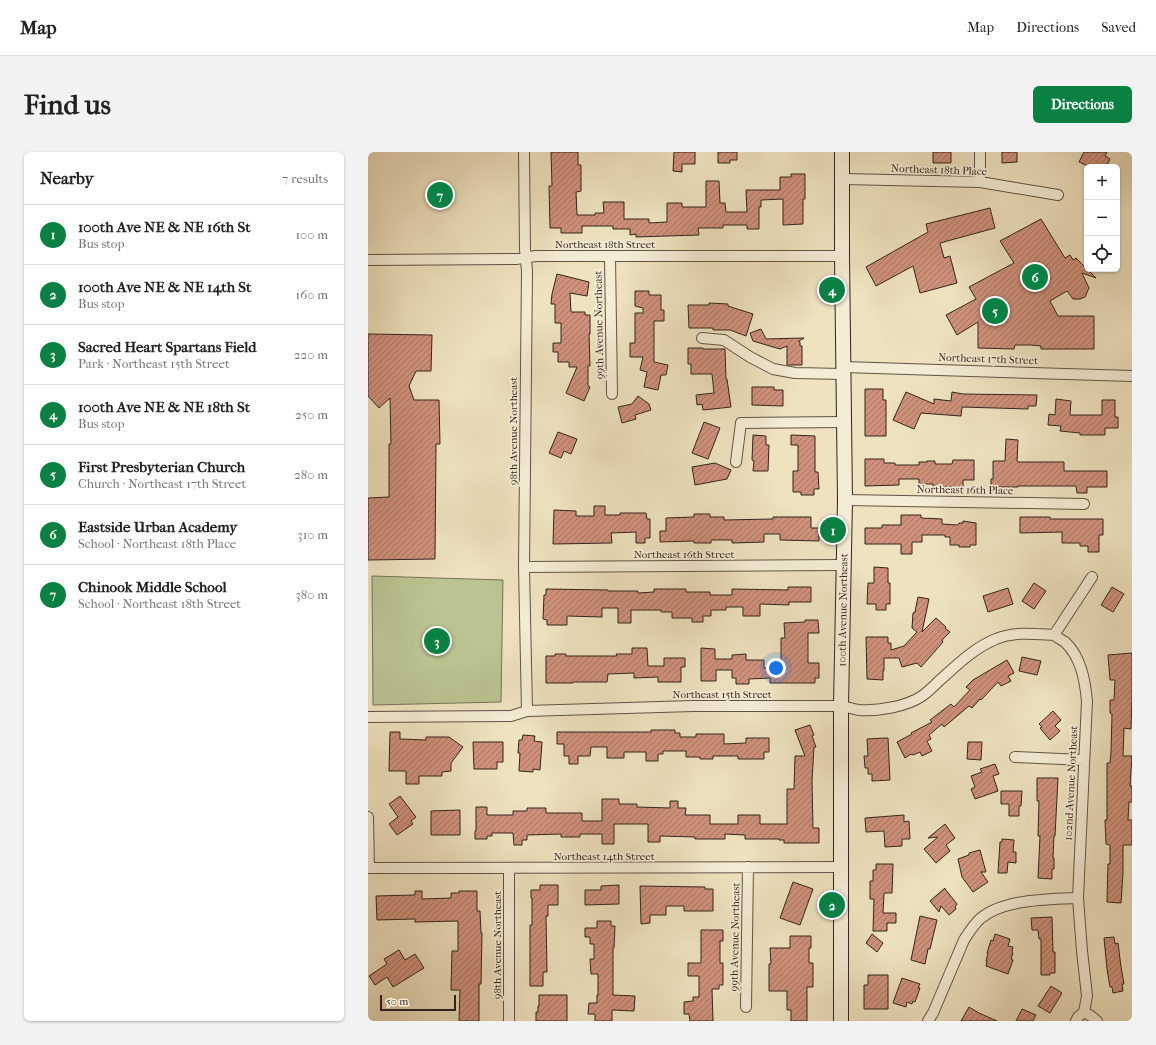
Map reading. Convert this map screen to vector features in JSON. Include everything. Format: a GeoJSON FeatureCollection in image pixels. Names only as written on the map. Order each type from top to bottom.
{"type":"FeatureCollection","features":[{"type":"Feature","properties":{"kind":"street","name":"98th Avenue Northeast"},"geometry":{"type":"LineString","coordinates":[[524,152],[527,271],[524,567],[527,711]]}},
{"type":"Feature","properties":{"kind":"street","name":"100th Avenue Northeast"},"geometry":{"type":"LineString","coordinates":[[841,1021],[840,868],[844,565],[842,152]]}},
{"type":"Feature","properties":{"kind":"street"},"geometry":{"type":"LineString","coordinates":[[980,152],[980,182]]}},
{"type":"Feature","properties":{"kind":"street","name":"Northeast 18th Place"},"geometry":{"type":"LineString","coordinates":[[843,179],[980,182],[1058,195]]}},
{"type":"Feature","properties":{"kind":"street","name":"Northeast 18th Street"},"geometry":{"type":"LineString","coordinates":[[368,260],[516,259],[536,256],[842,256]]}},
{"type":"Feature","properties":{"kind":"street","name":"99th Avenue Northeast"},"geometry":{"type":"LineString","coordinates":[[610,256],[612,394]]}},
{"type":"Feature","properties":{"kind":"street"},"geometry":{"type":"LineString","coordinates":[[702,338],[724,340],[772,369],[794,373],[843,370]]}},
{"type":"Feature","properties":{"kind":"street","name":"Northeast 17th Street"},"geometry":{"type":"LineString","coordinates":[[843,370],[1132,376]]}},
{"type":"Feature","properties":{"kind":"street"},"geometry":{"type":"LineString","coordinates":[[736,462],[741,423],[844,422]]}},
{"type":"Feature","properties":{"kind":"street","name":"Northeast 16th Place"},"geometry":{"type":"LineString","coordinates":[[844,500],[1084,504]]}},
{"type":"Feature","properties":{"kind":"street","name":"Northeast 16th Street"},"geometry":{"type":"LineString","coordinates":[[524,567],[844,565]]}},
{"type":"Feature","properties":{"kind":"street"},"geometry":{"type":"LineString","coordinates":[[1054,636],[1092,576]]}},
{"type":"Feature","properties":{"kind":"street","name":"Northeast 15th Street"},"geometry":{"type":"LineString","coordinates":[[368,717],[511,716],[527,711],[693,706],[842,706],[859,710],[875,709],[909,703],[922,696],[967,656],[998,638],[1023,634],[1054,636]]}},
{"type":"Feature","properties":{"kind":"street","name":"102nd Avenue Northeast"},"geometry":{"type":"LineString","coordinates":[[1054,636],[1065,642],[1075,655],[1084,679],[1087,701],[1078,898],[1087,996],[1084,1012]]}},
{"type":"Feature","properties":{"kind":"street"},"geometry":{"type":"LineString","coordinates":[[1015,757],[1084,760]]}},
{"type":"Feature","properties":{"kind":"street"},"geometry":{"type":"LineString","coordinates":[[368,817],[369,868]]}},
{"type":"Feature","properties":{"kind":"street","name":"99th Avenue Northeast"},"geometry":{"type":"LineString","coordinates":[[746,1007],[748,867]]}},
{"type":"Feature","properties":{"kind":"street","name":"Northeast 14th Street"},"geometry":{"type":"LineString","coordinates":[[369,868],[840,868]]}},
{"type":"Feature","properties":{"kind":"street","name":"98th Avenue Northeast"},"geometry":{"type":"LineString","coordinates":[[509,868],[509,1021]]}},
{"type":"Feature","properties":{"kind":"street"},"geometry":{"type":"LineString","coordinates":[[928,1021],[934,1013],[964,940],[970,929],[982,917],[997,909],[1015,904],[1042,900],[1078,898]]}},
{"type":"Feature","properties":{"kind":"street"},"geometry":{"type":"LineString","coordinates":[[1076,1021],[1084,1012],[1097,1021]]}},
{"type":"Feature","properties":{"kind":"green space"},"geometry":{"type":"Polygon","coordinates":[[[372,576],[503,580],[501,702],[373,705],[372,576]]]}},
{"type":"Feature","properties":{"kind":"building"},"geometry":{"type":"Polygon","coordinates":[[[551,152],[578,152],[578,165],[581,165],[581,191],[576,192],[577,215],[595,215],[595,213],[604,213],[603,202],[624,202],[624,219],[649,219],[649,223],[667,222],[667,203],[682,203],[682,207],[706,207],[706,181],[719,181],[720,203],[725,203],[726,212],[747,212],[746,190],[780,190],[780,177],[791,177],[791,174],[805,174],[803,224],[783,225],[783,199],[761,200],[761,207],[759,207],[759,229],[747,229],[747,225],[723,225],[723,228],[698,228],[699,235],[636,237],[636,234],[630,235],[630,229],[613,229],[613,226],[582,226],[582,233],[561,233],[561,228],[550,228],[549,186],[552,186],[551,152]]]}},
{"type":"Feature","properties":{"kind":"building"},"geometry":{"type":"Polygon","coordinates":[[[674,152],[695,152],[695,164],[682,164],[682,172],[673,171],[674,152]]]}},
{"type":"Feature","properties":{"kind":"building"},"geometry":{"type":"Polygon","coordinates":[[[718,152],[737,152],[737,160],[730,160],[730,163],[718,163],[718,152]]]}},
{"type":"Feature","properties":{"kind":"building"},"geometry":{"type":"Polygon","coordinates":[[[933,152],[951,152],[951,163],[933,163],[933,152]]]}},
{"type":"Feature","properties":{"kind":"building"},"geometry":{"type":"Polygon","coordinates":[[[1002,152],[1017,152],[1017,162],[1002,163],[1002,152]]]}},
{"type":"Feature","properties":{"kind":"building"},"geometry":{"type":"Polygon","coordinates":[[[1084,152],[1107,152],[1105,156],[1110,159],[1108,164],[1084,164],[1079,162],[1084,152]]]}},
{"type":"Feature","properties":{"kind":"building"},"geometry":{"type":"Polygon","coordinates":[[[990,208],[995,228],[940,243],[944,258],[950,256],[957,283],[920,293],[913,266],[876,286],[866,267],[928,232],[926,224],[990,208]]]}},
{"type":"Feature","properties":{"kind":"building"},"geometry":{"type":"Polygon","coordinates":[[[1041,219],[1065,258],[1070,255],[1073,260],[1076,258],[1084,266],[1084,272],[1090,272],[1096,278],[1082,273],[1089,288],[1085,297],[1073,299],[1067,291],[1050,301],[1058,316],[1094,316],[1094,349],[1041,349],[1041,346],[1030,345],[1015,345],[1014,349],[978,348],[978,322],[957,335],[946,315],[976,299],[969,287],[1014,263],[1000,241],[1041,219]]]}},
{"type":"Feature","properties":{"kind":"building"},"geometry":{"type":"Polygon","coordinates":[[[557,274],[589,282],[587,296],[570,293],[571,312],[585,312],[585,315],[590,315],[590,366],[588,366],[588,386],[590,387],[584,401],[566,393],[577,367],[569,367],[569,362],[558,362],[558,352],[553,352],[553,343],[561,343],[561,323],[555,323],[555,304],[551,304],[557,274]]]}},
{"type":"Feature","properties":{"kind":"building"},"geometry":{"type":"Polygon","coordinates":[[[635,291],[649,291],[649,295],[661,295],[661,310],[664,310],[664,321],[654,321],[654,362],[668,365],[666,375],[661,375],[658,390],[644,387],[647,372],[640,370],[643,357],[630,357],[630,343],[635,343],[635,313],[643,313],[643,308],[635,306],[635,291]]]}},
{"type":"Feature","properties":{"kind":"building"},"geometry":{"type":"Polygon","coordinates":[[[709,303],[728,304],[728,306],[753,314],[746,336],[730,330],[689,328],[688,305],[709,305],[709,303]]]}},
{"type":"Feature","properties":{"kind":"building"},"geometry":{"type":"Polygon","coordinates":[[[761,329],[766,339],[804,338],[799,341],[800,346],[802,346],[802,365],[787,365],[787,346],[780,349],[753,341],[750,333],[761,329]]]}},
{"type":"Feature","properties":{"kind":"building"},"geometry":{"type":"Polygon","coordinates":[[[368,334],[432,335],[431,371],[416,371],[409,386],[414,400],[439,400],[440,444],[436,444],[435,559],[368,560],[368,498],[389,497],[389,444],[391,444],[390,398],[379,408],[368,396],[368,334]]]}},
{"type":"Feature","properties":{"kind":"building"},"geometry":{"type":"Polygon","coordinates":[[[688,348],[725,349],[726,379],[731,407],[703,410],[702,404],[697,405],[696,395],[714,393],[712,374],[691,374],[691,364],[688,364],[688,348]]]}},
{"type":"Feature","properties":{"kind":"building"},"geometry":{"type":"Polygon","coordinates":[[[752,387],[774,387],[774,390],[783,390],[783,406],[752,405],[752,387]]]}},
{"type":"Feature","properties":{"kind":"building"},"geometry":{"type":"Polygon","coordinates":[[[865,389],[883,389],[883,400],[886,400],[886,436],[865,436],[865,389]]]}},
{"type":"Feature","properties":{"kind":"building"},"geometry":{"type":"Polygon","coordinates":[[[906,392],[934,404],[934,399],[951,401],[952,392],[963,394],[1037,395],[1036,406],[1028,406],[1028,409],[962,407],[961,416],[921,413],[914,429],[893,420],[906,392]]]}},
{"type":"Feature","properties":{"kind":"building"},"geometry":{"type":"Polygon","coordinates":[[[638,396],[649,404],[651,410],[635,415],[636,419],[622,423],[618,407],[632,404],[638,396]]]}},
{"type":"Feature","properties":{"kind":"building"},"geometry":{"type":"Polygon","coordinates":[[[1056,399],[1071,401],[1070,415],[1102,415],[1102,400],[1115,400],[1115,417],[1118,417],[1118,428],[1105,428],[1105,435],[1080,435],[1080,433],[1060,431],[1061,426],[1048,425],[1049,414],[1055,415],[1056,399]]]}},
{"type":"Feature","properties":{"kind":"building"},"geometry":{"type":"Polygon","coordinates":[[[704,422],[720,428],[708,459],[692,453],[704,422]]]}},
{"type":"Feature","properties":{"kind":"building"},"geometry":{"type":"Polygon","coordinates":[[[558,432],[577,439],[571,454],[564,451],[561,458],[549,453],[558,432]]]}},
{"type":"Feature","properties":{"kind":"building"},"geometry":{"type":"Polygon","coordinates":[[[753,435],[766,436],[766,445],[769,445],[768,471],[753,471],[753,435]]]}},
{"type":"Feature","properties":{"kind":"building"},"geometry":{"type":"Polygon","coordinates":[[[791,435],[815,436],[815,472],[818,472],[819,489],[814,489],[814,495],[801,495],[801,492],[793,492],[793,471],[798,471],[798,445],[791,445],[791,435]]]}},
{"type":"Feature","properties":{"kind":"building"},"geometry":{"type":"Polygon","coordinates":[[[1006,439],[1018,440],[1018,462],[1064,462],[1064,471],[1107,471],[1107,487],[1087,487],[1087,493],[1077,493],[1076,486],[991,487],[991,479],[993,479],[993,461],[1005,461],[1006,439]]]}},
{"type":"Feature","properties":{"kind":"building"},"geometry":{"type":"Polygon","coordinates":[[[865,459],[884,459],[884,463],[895,463],[895,465],[919,465],[919,462],[927,461],[935,461],[935,464],[952,464],[953,460],[974,460],[974,480],[963,480],[963,492],[952,492],[952,487],[933,487],[933,484],[919,484],[919,479],[899,479],[899,485],[865,486],[865,459]]]}},
{"type":"Feature","properties":{"kind":"building"},"geometry":{"type":"Polygon","coordinates":[[[715,463],[731,470],[727,479],[695,485],[692,467],[715,463]]]}},
{"type":"Feature","properties":{"kind":"building"},"geometry":{"type":"Polygon","coordinates":[[[594,506],[605,506],[605,515],[620,515],[620,513],[646,513],[647,519],[650,519],[650,538],[645,538],[645,543],[636,543],[636,532],[611,533],[612,543],[553,544],[554,510],[576,511],[576,516],[594,516],[594,506]]]}},
{"type":"Feature","properties":{"kind":"building"},"geometry":{"type":"Polygon","coordinates":[[[694,514],[710,514],[710,517],[724,517],[724,520],[773,519],[773,517],[811,517],[811,528],[819,528],[819,541],[780,540],[780,534],[764,534],[764,542],[732,543],[732,540],[711,540],[711,543],[694,543],[694,541],[660,542],[660,531],[666,531],[666,518],[694,517],[694,514]]]}},
{"type":"Feature","properties":{"kind":"building"},"geometry":{"type":"Polygon","coordinates":[[[901,515],[921,515],[921,518],[942,519],[942,524],[958,525],[959,523],[963,523],[963,521],[976,523],[976,545],[970,545],[970,547],[959,547],[959,545],[950,545],[950,537],[945,537],[945,535],[922,535],[922,542],[912,542],[912,554],[901,554],[901,544],[865,544],[865,528],[882,528],[882,525],[901,525],[901,515]]]}},
{"type":"Feature","properties":{"kind":"building"},"geometry":{"type":"Polygon","coordinates":[[[1020,517],[1050,517],[1050,519],[1103,519],[1103,535],[1099,535],[1099,552],[1088,552],[1088,546],[1080,546],[1080,543],[1062,543],[1062,532],[1020,533],[1020,517]]]}},
{"type":"Feature","properties":{"kind":"building"},"geometry":{"type":"Polygon","coordinates":[[[874,567],[888,568],[890,604],[886,604],[886,610],[876,610],[876,604],[867,604],[868,583],[874,583],[874,567]]]}},
{"type":"Feature","properties":{"kind":"building"},"geometry":{"type":"Polygon","coordinates":[[[1034,583],[1046,591],[1034,609],[1022,601],[1034,583]]]}},
{"type":"Feature","properties":{"kind":"building"},"geometry":{"type":"Polygon","coordinates":[[[788,587],[811,587],[811,602],[789,602],[789,605],[760,604],[760,616],[743,616],[743,607],[726,607],[726,610],[711,610],[711,616],[703,616],[703,622],[692,622],[692,618],[672,618],[672,612],[661,612],[661,610],[631,610],[631,623],[618,623],[618,608],[602,608],[602,617],[567,616],[567,625],[547,625],[547,620],[543,619],[544,595],[546,595],[546,589],[638,591],[638,593],[654,592],[654,589],[686,589],[686,592],[710,592],[710,595],[732,595],[732,589],[788,590],[788,587]]]}},
{"type":"Feature","properties":{"kind":"building"},"geometry":{"type":"Polygon","coordinates":[[[1112,587],[1124,594],[1113,612],[1101,605],[1112,587]]]}},
{"type":"Feature","properties":{"kind":"building"},"geometry":{"type":"Polygon","coordinates":[[[1008,588],[1013,604],[988,612],[983,596],[1008,588]]]}},
{"type":"Feature","properties":{"kind":"building"},"geometry":{"type":"Polygon","coordinates":[[[918,597],[929,599],[922,632],[936,618],[950,632],[921,667],[917,663],[902,667],[899,658],[884,658],[883,680],[867,679],[866,637],[888,637],[888,643],[891,643],[891,650],[904,646],[917,632],[912,628],[913,613],[915,612],[918,597]]]}},
{"type":"Feature","properties":{"kind":"building"},"geometry":{"type":"Polygon","coordinates":[[[805,620],[818,620],[819,633],[808,633],[808,663],[819,663],[819,678],[815,678],[815,683],[770,683],[770,678],[749,679],[749,684],[736,684],[736,678],[732,678],[732,670],[716,670],[716,681],[701,681],[701,648],[715,649],[715,659],[732,659],[732,655],[746,654],[746,660],[764,660],[764,668],[781,668],[781,638],[785,638],[784,623],[805,622],[805,620]]]}},
{"type":"Feature","properties":{"kind":"building"},"geometry":{"type":"Polygon","coordinates":[[[632,648],[647,648],[648,666],[664,666],[664,658],[685,658],[685,667],[681,667],[681,682],[658,682],[658,677],[634,678],[634,673],[608,674],[607,682],[546,683],[546,656],[566,654],[566,656],[617,656],[616,654],[632,654],[632,648]]]}},
{"type":"Feature","properties":{"kind":"building"},"geometry":{"type":"Polygon","coordinates":[[[1132,653],[1131,729],[1124,728],[1123,756],[1132,756],[1130,786],[1132,786],[1132,802],[1129,802],[1128,820],[1132,820],[1132,845],[1123,845],[1121,903],[1107,902],[1110,845],[1106,844],[1105,820],[1107,820],[1107,763],[1110,763],[1111,752],[1112,714],[1110,713],[1110,700],[1114,700],[1115,680],[1110,680],[1108,655],[1132,653]]]}},
{"type":"Feature","properties":{"kind":"building"},"geometry":{"type":"Polygon","coordinates":[[[1022,657],[1041,661],[1037,675],[1019,671],[1022,657]]]}},
{"type":"Feature","properties":{"kind":"building"},"geometry":{"type":"Polygon","coordinates":[[[1007,660],[1014,673],[1008,676],[1011,681],[1001,686],[998,682],[972,708],[969,706],[944,727],[942,724],[929,735],[931,739],[927,741],[932,751],[922,756],[920,752],[913,755],[911,754],[905,758],[897,742],[932,722],[930,720],[951,704],[954,707],[970,690],[966,687],[973,680],[1007,660]]]}},
{"type":"Feature","properties":{"kind":"building"},"geometry":{"type":"Polygon","coordinates":[[[1053,711],[1061,720],[1055,726],[1060,731],[1050,740],[1040,728],[1042,727],[1039,724],[1053,711]]]}},
{"type":"Feature","properties":{"kind":"building"},"geometry":{"type":"Polygon","coordinates":[[[810,725],[814,735],[812,736],[816,747],[814,747],[812,781],[813,828],[819,828],[819,843],[784,843],[784,840],[779,839],[745,839],[745,835],[725,834],[725,839],[695,839],[695,837],[660,836],[660,842],[648,842],[648,824],[614,824],[614,844],[602,844],[602,834],[580,834],[580,837],[561,837],[561,834],[527,835],[527,840],[522,840],[522,845],[514,845],[513,833],[492,833],[492,836],[487,836],[487,839],[475,839],[476,807],[487,807],[487,815],[513,815],[513,811],[527,811],[527,808],[546,808],[546,813],[582,813],[582,821],[602,821],[602,799],[619,799],[619,804],[637,804],[637,807],[670,808],[670,801],[678,801],[678,808],[686,808],[685,815],[710,815],[710,824],[738,824],[738,815],[760,815],[760,824],[787,824],[787,789],[794,789],[795,756],[805,756],[795,730],[810,725]]]}},
{"type":"Feature","properties":{"kind":"building"},"geometry":{"type":"Polygon","coordinates":[[[651,730],[675,730],[675,733],[680,733],[680,737],[696,737],[696,734],[724,734],[724,744],[746,743],[746,738],[769,738],[769,752],[764,752],[764,759],[738,759],[738,756],[713,756],[713,759],[700,759],[700,757],[686,757],[686,751],[663,751],[663,754],[658,754],[658,761],[646,761],[646,752],[624,752],[624,758],[607,758],[607,747],[591,747],[590,756],[578,756],[578,764],[569,764],[569,756],[564,756],[564,744],[557,744],[557,732],[651,732],[651,730]]]}},
{"type":"Feature","properties":{"kind":"building"},"geometry":{"type":"Polygon","coordinates":[[[390,732],[400,732],[400,739],[426,740],[426,737],[449,737],[463,747],[451,763],[451,771],[442,772],[442,776],[419,776],[419,784],[406,784],[406,771],[389,771],[390,732]]]}},
{"type":"Feature","properties":{"kind":"building"},"geometry":{"type":"Polygon","coordinates":[[[523,735],[535,736],[534,741],[542,742],[540,770],[533,769],[533,772],[519,771],[519,740],[522,740],[523,735]]]}},
{"type":"Feature","properties":{"kind":"building"},"geometry":{"type":"Polygon","coordinates":[[[888,738],[890,780],[872,781],[872,774],[868,774],[868,768],[865,768],[864,756],[868,756],[867,739],[888,738]]]}},
{"type":"Feature","properties":{"kind":"building"},"geometry":{"type":"Polygon","coordinates":[[[473,742],[503,742],[503,762],[497,762],[497,769],[474,769],[473,742]]]}},
{"type":"Feature","properties":{"kind":"building"},"geometry":{"type":"Polygon","coordinates":[[[968,742],[982,742],[981,760],[967,759],[968,742]]]}},
{"type":"Feature","properties":{"kind":"building"},"geometry":{"type":"Polygon","coordinates":[[[995,764],[999,774],[993,776],[998,791],[975,799],[971,789],[975,787],[971,776],[982,772],[980,769],[995,764]]]}},
{"type":"Feature","properties":{"kind":"building"},"geometry":{"type":"Polygon","coordinates":[[[1037,778],[1058,778],[1053,858],[1054,869],[1052,869],[1052,879],[1038,878],[1040,836],[1038,836],[1039,801],[1037,801],[1037,778]]]}},
{"type":"Feature","properties":{"kind":"building"},"geometry":{"type":"Polygon","coordinates":[[[1001,791],[1022,791],[1019,816],[1009,816],[1009,804],[1001,804],[1001,791]]]}},
{"type":"Feature","properties":{"kind":"building"},"geometry":{"type":"Polygon","coordinates":[[[400,796],[416,817],[411,821],[413,824],[397,835],[389,824],[398,817],[389,804],[400,796]]]}},
{"type":"Feature","properties":{"kind":"building"},"geometry":{"type":"Polygon","coordinates":[[[460,810],[460,835],[431,835],[431,811],[460,810]]]}},
{"type":"Feature","properties":{"kind":"building"},"geometry":{"type":"Polygon","coordinates":[[[904,815],[904,822],[909,821],[910,839],[902,839],[902,846],[885,847],[884,831],[866,832],[865,818],[904,815]]]}},
{"type":"Feature","properties":{"kind":"building"},"geometry":{"type":"Polygon","coordinates":[[[945,824],[955,838],[946,845],[950,851],[936,863],[924,849],[938,837],[928,838],[945,824]]]}},
{"type":"Feature","properties":{"kind":"building"},"geometry":{"type":"Polygon","coordinates":[[[1002,839],[1014,840],[1013,852],[1016,852],[1016,863],[1008,862],[1007,873],[998,873],[1000,842],[1002,842],[1002,839]]]}},
{"type":"Feature","properties":{"kind":"building"},"geometry":{"type":"Polygon","coordinates":[[[980,850],[986,872],[981,872],[988,882],[973,892],[962,877],[958,859],[969,855],[969,853],[980,850]]]}},
{"type":"Feature","properties":{"kind":"building"},"geometry":{"type":"Polygon","coordinates":[[[876,864],[893,864],[892,893],[884,893],[883,913],[896,913],[896,923],[887,923],[887,931],[873,931],[874,899],[870,899],[870,881],[873,881],[873,870],[876,870],[876,864]]]}},
{"type":"Feature","properties":{"kind":"building"},"geometry":{"type":"Polygon","coordinates":[[[793,882],[813,889],[800,925],[780,918],[793,882]]]}},
{"type":"Feature","properties":{"kind":"building"},"geometry":{"type":"Polygon","coordinates":[[[540,885],[558,885],[558,905],[548,905],[548,916],[546,916],[547,972],[543,972],[543,986],[530,986],[530,925],[532,925],[531,890],[540,890],[540,885]]]}},
{"type":"Feature","properties":{"kind":"building"},"geometry":{"type":"Polygon","coordinates":[[[619,885],[619,904],[585,905],[585,890],[601,890],[601,886],[619,885]]]}},
{"type":"Feature","properties":{"kind":"building"},"geometry":{"type":"Polygon","coordinates":[[[640,886],[705,887],[705,889],[713,889],[713,911],[684,911],[684,906],[666,906],[666,915],[650,915],[650,923],[641,924],[640,886]]]}},
{"type":"Feature","properties":{"kind":"building"},"geometry":{"type":"Polygon","coordinates":[[[945,888],[957,904],[955,907],[956,909],[949,915],[941,906],[939,912],[930,901],[945,888]]]}},
{"type":"Feature","properties":{"kind":"building"},"geometry":{"type":"Polygon","coordinates":[[[415,891],[422,891],[422,899],[451,898],[451,893],[459,893],[459,891],[477,891],[477,911],[480,911],[482,933],[481,984],[479,984],[479,1021],[459,1021],[460,990],[451,990],[452,951],[458,951],[458,921],[415,922],[415,919],[377,920],[376,896],[415,895],[415,891]]]}},
{"type":"Feature","properties":{"kind":"building"},"geometry":{"type":"Polygon","coordinates":[[[920,916],[937,920],[925,964],[911,960],[920,916]]]}},
{"type":"Feature","properties":{"kind":"building"},"geometry":{"type":"Polygon","coordinates":[[[1052,917],[1055,973],[1050,973],[1050,975],[1041,975],[1041,939],[1039,939],[1038,930],[1032,930],[1031,918],[1052,917]]]}},
{"type":"Feature","properties":{"kind":"building"},"geometry":{"type":"Polygon","coordinates":[[[597,921],[611,921],[611,926],[615,926],[613,948],[613,995],[635,996],[634,1011],[612,1010],[612,1021],[595,1021],[595,1014],[588,1014],[589,1003],[597,1003],[598,974],[591,974],[590,959],[594,959],[594,944],[590,944],[590,937],[585,937],[585,928],[597,928],[597,921]]]}},
{"type":"Feature","properties":{"kind":"building"},"geometry":{"type":"Polygon","coordinates":[[[701,930],[723,930],[723,941],[720,941],[720,963],[723,963],[723,985],[719,985],[719,989],[712,989],[713,1021],[690,1021],[689,1014],[684,1014],[684,1002],[693,1001],[693,997],[699,997],[699,976],[688,976],[688,963],[701,963],[701,930]]]}},
{"type":"Feature","properties":{"kind":"building"},"geometry":{"type":"Polygon","coordinates":[[[872,934],[883,943],[877,952],[866,943],[872,934]]]}},
{"type":"Feature","properties":{"kind":"building"},"geometry":{"type":"Polygon","coordinates":[[[995,934],[1010,939],[1008,946],[1013,947],[1011,959],[1013,960],[1008,974],[986,966],[987,953],[991,940],[993,941],[995,934]]]}},
{"type":"Feature","properties":{"kind":"building"},"geometry":{"type":"Polygon","coordinates":[[[790,936],[811,936],[809,963],[813,963],[813,987],[807,987],[807,1021],[791,1021],[791,1010],[787,1010],[787,991],[769,991],[769,964],[771,964],[770,948],[790,948],[790,936]]]}},
{"type":"Feature","properties":{"kind":"building"},"geometry":{"type":"Polygon","coordinates":[[[1114,937],[1115,944],[1118,943],[1124,984],[1122,984],[1123,991],[1113,993],[1112,987],[1110,987],[1107,969],[1104,938],[1114,937]]]}},
{"type":"Feature","properties":{"kind":"building"},"geometry":{"type":"Polygon","coordinates":[[[399,950],[405,960],[415,954],[424,968],[393,987],[387,977],[375,985],[369,976],[387,964],[384,959],[399,950]]]}},
{"type":"Feature","properties":{"kind":"building"},"geometry":{"type":"Polygon","coordinates":[[[868,975],[888,975],[888,1009],[864,1009],[864,985],[868,985],[868,975]]]}},
{"type":"Feature","properties":{"kind":"building"},"geometry":{"type":"Polygon","coordinates":[[[902,978],[920,984],[915,1002],[913,1001],[912,1004],[907,1002],[906,1007],[893,1003],[902,978]]]}},
{"type":"Feature","properties":{"kind":"building"},"geometry":{"type":"Polygon","coordinates":[[[1051,986],[1062,993],[1050,1013],[1038,1006],[1051,986]]]}},
{"type":"Feature","properties":{"kind":"building"},"geometry":{"type":"Polygon","coordinates":[[[539,995],[567,995],[567,1021],[536,1021],[536,1012],[538,1012],[539,1006],[539,995]]]}},
{"type":"Feature","properties":{"kind":"building"},"geometry":{"type":"Polygon","coordinates":[[[969,1007],[979,1013],[997,1021],[961,1021],[969,1007]]]}},
{"type":"Feature","properties":{"kind":"building"},"geometry":{"type":"Polygon","coordinates":[[[1022,1009],[1036,1015],[1033,1021],[1016,1021],[1022,1009]]]}},
{"type":"Feature","properties":{"kind":"place","name":"Chinook Middle School"},"geometry":{"type":"Point","coordinates":[440,195]}},
{"type":"Feature","properties":{"kind":"place","name":"Eastside Urban Academy"},"geometry":{"type":"Point","coordinates":[1035,277]}},
{"type":"Feature","properties":{"kind":"place","name":"100th Ave NE & NE 18th St"},"geometry":{"type":"Point","coordinates":[832,290]}},
{"type":"Feature","properties":{"kind":"place","name":"First Presbyterian Church"},"geometry":{"type":"Point","coordinates":[995,311]}},
{"type":"Feature","properties":{"kind":"place","name":"100th Ave NE & NE 16th St"},"geometry":{"type":"Point","coordinates":[833,530]}},
{"type":"Feature","properties":{"kind":"place","name":"Sacred Heart Spartans Field"},"geometry":{"type":"Point","coordinates":[437,641]}},
{"type":"Feature","properties":{"kind":"place","name":"100th Ave NE & NE 14th St"},"geometry":{"type":"Point","coordinates":[832,905]}}]}
